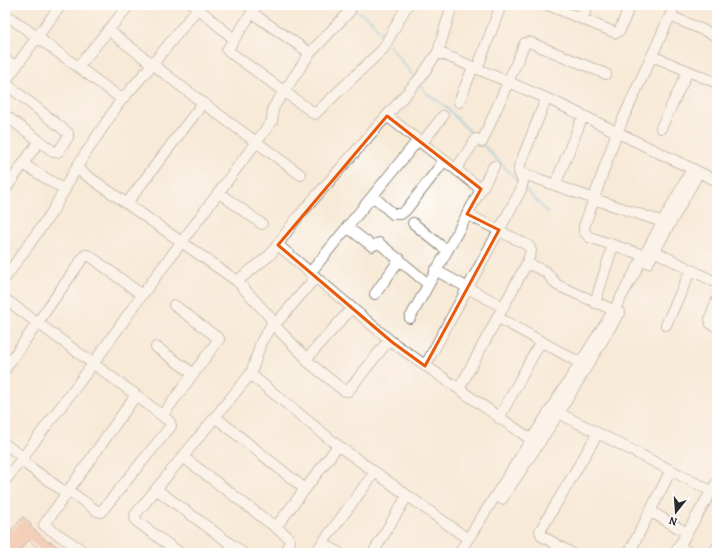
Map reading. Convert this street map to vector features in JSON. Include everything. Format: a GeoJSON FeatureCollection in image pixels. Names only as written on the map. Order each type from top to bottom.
{"type":"FeatureCollection","features":[{"type":"Feature","properties":{"kind":"street"},"geometry":{"type":"LineString","coordinates":[[5,115],[56,153],[69,135],[5,83],[61,5]]}},
{"type":"Feature","properties":{"kind":"street"},"geometry":{"type":"LineString","coordinates":[[78,67],[129,5]]}},
{"type":"Feature","properties":{"kind":"street"},"geometry":{"type":"LineString","coordinates":[[310,52],[255,8],[227,50],[315,114],[386,45],[407,5]]}},
{"type":"Feature","properties":{"kind":"street"},"geometry":{"type":"LineString","coordinates":[[237,282],[266,259],[298,218],[416,82],[438,52],[452,5]]}},
{"type":"Feature","properties":{"kind":"street"},"geometry":{"type":"LineString","coordinates":[[459,102],[501,5]]}},
{"type":"Feature","properties":{"kind":"street"},"geometry":{"type":"LineString","coordinates":[[548,5],[616,33],[620,30],[630,5]]}},
{"type":"Feature","properties":{"kind":"street"},"geometry":{"type":"LineString","coordinates":[[582,19],[588,5]]}},
{"type":"Feature","properties":{"kind":"street"},"geometry":{"type":"LineString","coordinates":[[676,5],[617,132],[584,227],[584,231],[589,237],[650,255],[691,270],[717,283]]}},
{"type":"Feature","properties":{"kind":"street"},"geometry":{"type":"LineString","coordinates":[[5,278],[46,221],[65,190],[76,168],[122,99],[152,65],[196,6],[234,39]]}},
{"type":"Feature","properties":{"kind":"street"},"geometry":{"type":"LineString","coordinates":[[5,481],[272,121],[273,108],[310,52],[351,8]]}},
{"type":"Feature","properties":{"kind":"street"},"geometry":{"type":"LineString","coordinates":[[5,14],[122,99]]}},
{"type":"Feature","properties":{"kind":"street"},"geometry":{"type":"LineString","coordinates":[[670,16],[717,36]]}},
{"type":"Feature","properties":{"kind":"street"},"geometry":{"type":"LineString","coordinates":[[108,30],[152,65],[301,175]]}},
{"type":"Feature","properties":{"kind":"street"},"geometry":{"type":"LineString","coordinates":[[456,169],[479,140],[526,42],[606,74]]}},
{"type":"Feature","properties":{"kind":"street"},"geometry":{"type":"LineString","coordinates":[[438,52],[546,98],[717,181]]}},
{"type":"Feature","properties":{"kind":"street"},"geometry":{"type":"LineString","coordinates":[[652,56],[717,83]]}},
{"type":"Feature","properties":{"kind":"street"},"geometry":{"type":"LineString","coordinates":[[5,59],[16,67]]}},
{"type":"Feature","properties":{"kind":"street"},"geometry":{"type":"LineString","coordinates":[[661,128],[688,71]]}},
{"type":"Feature","properties":{"kind":"street"},"geometry":{"type":"LineString","coordinates":[[425,366],[499,230],[521,181],[519,167],[546,98]]}},
{"type":"Feature","properties":{"kind":"street"},"geometry":{"type":"LineString","coordinates":[[127,203],[203,103]]}},
{"type":"Feature","properties":{"kind":"street"},"geometry":{"type":"LineString","coordinates":[[387,116],[481,189]]}},
{"type":"Feature","properties":{"kind":"street"},"geometry":{"type":"LineString","coordinates":[[180,553],[136,521],[135,518],[137,512],[250,374],[261,342],[272,323],[280,320],[347,227],[443,116]]}},
{"type":"Feature","properties":{"kind":"street"},"geometry":{"type":"LineString","coordinates":[[555,185],[583,116]]}},
{"type":"Feature","properties":{"kind":"street"},"geometry":{"type":"LineString","coordinates":[[5,190],[39,141]]}},
{"type":"Feature","properties":{"kind":"street"},"geometry":{"type":"LineString","coordinates":[[373,196],[393,214],[401,214],[406,210],[444,160]]}},
{"type":"Feature","properties":{"kind":"street"},"geometry":{"type":"LineString","coordinates":[[23,164],[65,190]]}},
{"type":"Feature","properties":{"kind":"street"},"geometry":{"type":"LineString","coordinates":[[410,318],[446,250],[494,166]]}},
{"type":"Feature","properties":{"kind":"street"},"geometry":{"type":"LineString","coordinates":[[76,168],[237,282],[270,317],[272,323],[307,359],[307,361],[343,390],[348,391],[389,340]]}},
{"type":"Feature","properties":{"kind":"street"},"geometry":{"type":"LineString","coordinates":[[650,255],[663,222],[695,170]]}},
{"type":"Feature","properties":{"kind":"street"},"geometry":{"type":"LineString","coordinates":[[467,553],[617,311],[650,255],[695,170]]}},
{"type":"Feature","properties":{"kind":"street"},"geometry":{"type":"LineString","coordinates":[[521,181],[555,185],[663,222]]}},
{"type":"Feature","properties":{"kind":"street"},"geometry":{"type":"LineString","coordinates":[[219,193],[262,224]]}},
{"type":"Feature","properties":{"kind":"street"},"geometry":{"type":"LineString","coordinates":[[458,389],[531,254],[531,248],[529,246],[467,214]]}},
{"type":"Feature","properties":{"kind":"street"},"geometry":{"type":"LineString","coordinates":[[413,223],[446,250]]}},
{"type":"Feature","properties":{"kind":"street"},"geometry":{"type":"LineString","coordinates":[[347,227],[372,246],[379,243],[400,259],[428,284]]}},
{"type":"Feature","properties":{"kind":"street"},"geometry":{"type":"LineString","coordinates":[[278,245],[389,340],[535,442]]}},
{"type":"Feature","properties":{"kind":"street"},"geometry":{"type":"LineString","coordinates":[[595,303],[613,245]]}},
{"type":"Feature","properties":{"kind":"street"},"geometry":{"type":"LineString","coordinates":[[5,369],[85,255],[90,256],[142,295]]}},
{"type":"Feature","properties":{"kind":"street"},"geometry":{"type":"LineString","coordinates":[[376,294],[400,259]]}},
{"type":"Feature","properties":{"kind":"street"},"geometry":{"type":"LineString","coordinates":[[527,263],[546,272],[557,284],[595,303],[617,311]]}},
{"type":"Feature","properties":{"kind":"street"},"geometry":{"type":"LineString","coordinates":[[436,270],[503,307]]}},
{"type":"Feature","properties":{"kind":"street"},"geometry":{"type":"LineString","coordinates":[[666,325],[691,270]]}},
{"type":"Feature","properties":{"kind":"street"},"geometry":{"type":"LineString","coordinates":[[5,299],[136,395],[170,422],[171,426],[101,512],[67,492],[22,459],[5,444]]}},
{"type":"Feature","properties":{"kind":"street"},"geometry":{"type":"LineString","coordinates":[[717,300],[710,319],[711,324],[717,327]]}},
{"type":"Feature","properties":{"kind":"street"},"geometry":{"type":"LineString","coordinates":[[162,416],[219,339],[174,304]]}},
{"type":"Feature","properties":{"kind":"street"},"geometry":{"type":"LineString","coordinates":[[307,359],[352,308]]}},
{"type":"Feature","properties":{"kind":"street"},"geometry":{"type":"LineString","coordinates":[[555,411],[580,363],[617,311]]}},
{"type":"Feature","properties":{"kind":"street"},"geometry":{"type":"LineString","coordinates":[[498,317],[580,363]]}},
{"type":"Feature","properties":{"kind":"street"},"geometry":{"type":"LineString","coordinates":[[499,418],[541,341]]}},
{"type":"Feature","properties":{"kind":"street"},"geometry":{"type":"LineString","coordinates":[[156,347],[194,374]]}},
{"type":"Feature","properties":{"kind":"street"},"geometry":{"type":"LineString","coordinates":[[250,374],[338,446],[468,539]]}},
{"type":"Feature","properties":{"kind":"street"},"geometry":{"type":"LineString","coordinates":[[86,553],[44,525],[136,395]]}},
{"type":"Feature","properties":{"kind":"street"},"geometry":{"type":"LineString","coordinates":[[555,411],[671,470],[715,487],[677,550],[691,553]]}},
{"type":"Feature","properties":{"kind":"street"},"geometry":{"type":"LineString","coordinates":[[215,417],[305,489]]}},
{"type":"Feature","properties":{"kind":"street"},"geometry":{"type":"LineString","coordinates":[[571,553],[542,536],[540,531],[598,433]]}},
{"type":"Feature","properties":{"kind":"street"},"geometry":{"type":"LineString","coordinates":[[459,553],[535,442]]}},
{"type":"Feature","properties":{"kind":"street"},"geometry":{"type":"LineString","coordinates":[[276,527],[338,446]]}},
{"type":"Feature","properties":{"kind":"street"},"geometry":{"type":"LineString","coordinates":[[183,457],[289,538],[289,544],[285,553]]}},
{"type":"Feature","properties":{"kind":"street"},"geometry":{"type":"LineString","coordinates":[[629,553],[671,470]]}},
{"type":"Feature","properties":{"kind":"street"},"geometry":{"type":"LineString","coordinates":[[315,553],[324,543],[375,472]]}},
{"type":"Feature","properties":{"kind":"street"},"geometry":{"type":"LineString","coordinates":[[156,489],[243,553]]}},
{"type":"Feature","properties":{"kind":"street"},"geometry":{"type":"LineString","coordinates":[[373,553],[407,496]]}},
{"type":"Feature","properties":{"kind":"street"},"geometry":{"type":"LineString","coordinates":[[650,511],[687,533]]}},
{"type":"Feature","properties":{"kind":"street"},"geometry":{"type":"LineString","coordinates":[[324,543],[339,553]]}},
{"type":"Feature","properties":{"kind":"street"},"geometry":{"type":"LineString","coordinates":[[714,553],[717,547]]}},
{"type":"Feature","properties":{"kind":"highlighted area"},"geometry":{"type":"Polygon","coordinates":[[[387,116],[481,189],[467,214],[499,230],[425,366],[392,342],[278,245],[387,116]]]}},
{"type":"Feature","properties":{"kind":"building"},"geometry":{"type":"Polygon","coordinates":[[[23,517],[31,524],[30,526],[49,543],[50,541],[65,553],[44,553],[29,540],[17,553],[10,553],[5,548],[5,523],[12,530],[23,517]]]}},
{"type":"Feature","properties":{"kind":"waterway"},"geometry":{"type":"LineString","coordinates":[[355,10],[371,20],[384,38]]}},
{"type":"Feature","properties":{"kind":"waterway"},"geometry":{"type":"LineString","coordinates":[[389,45],[416,79]]}},
{"type":"Feature","properties":{"kind":"waterway"},"geometry":{"type":"LineString","coordinates":[[420,84],[426,93],[444,105],[474,136]]}},
{"type":"Feature","properties":{"kind":"waterway"},"geometry":{"type":"LineString","coordinates":[[483,145],[519,182]]}},
{"type":"Feature","properties":{"kind":"waterway"},"geometry":{"type":"LineString","coordinates":[[524,188],[548,213]]}}]}
